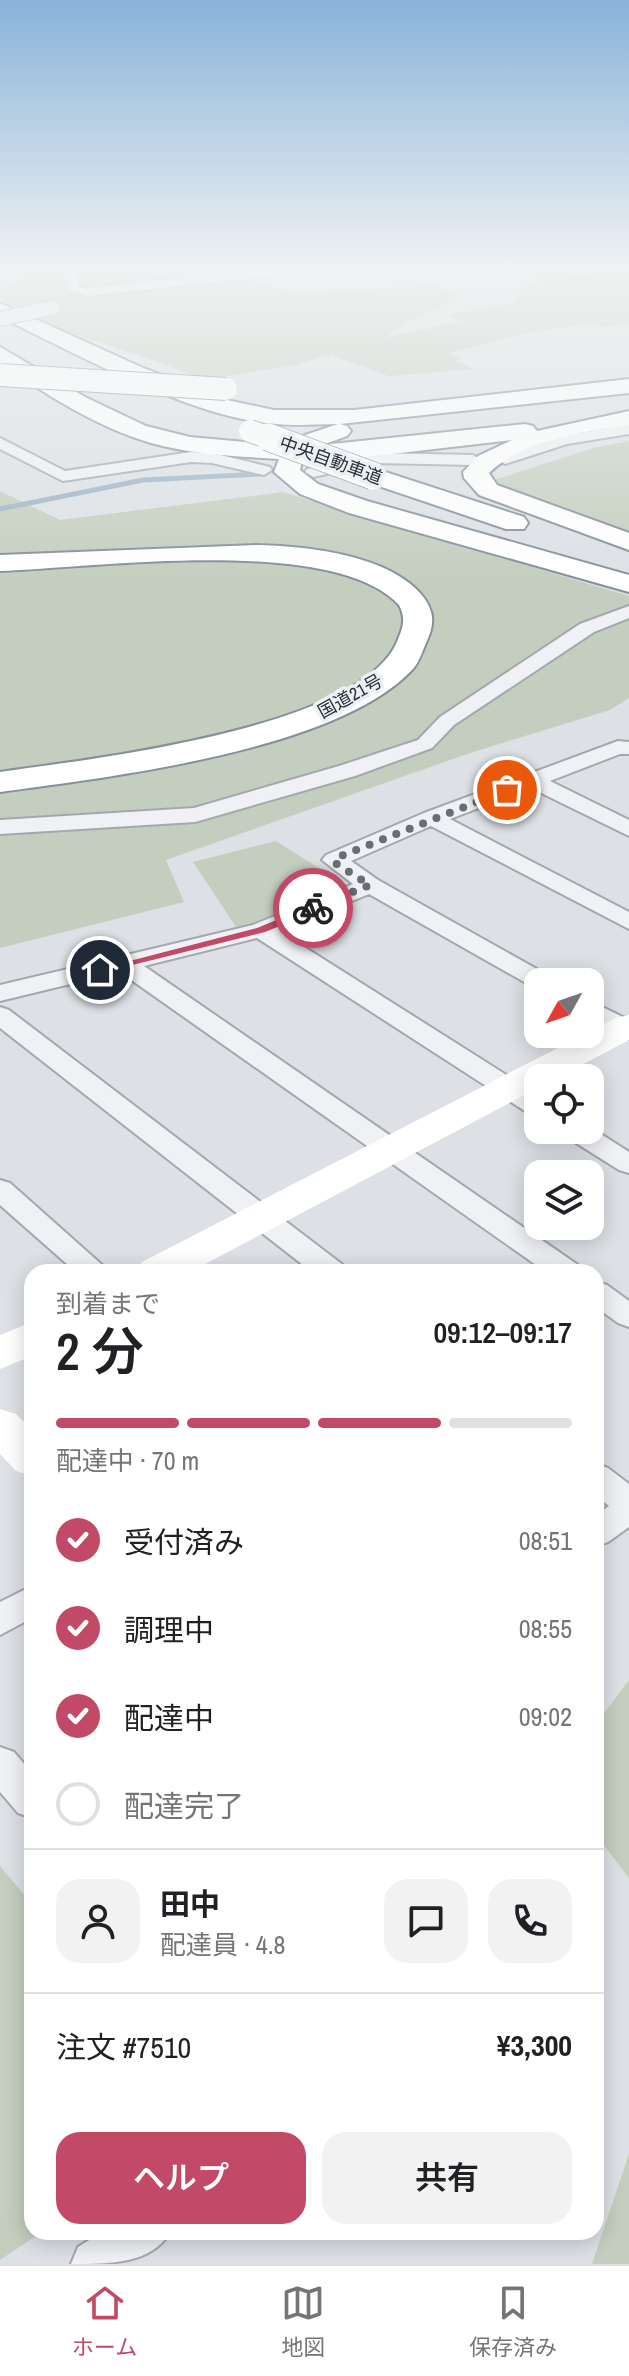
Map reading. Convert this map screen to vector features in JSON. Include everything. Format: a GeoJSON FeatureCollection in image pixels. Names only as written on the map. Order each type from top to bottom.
{"type":"FeatureCollection","features":[{"type":"Feature","properties":{"kind":"highway"},"geometry":{"type":"LineString","coordinates":[[26,371],[86,409],[125,427],[162,438],[300,459],[629,418]]}},
{"type":"Feature","properties":{"kind":"highway"},"geometry":{"type":"LineString","coordinates":[[84,371],[164,408]]}},
{"type":"Feature","properties":{"kind":"highway","name":"中央自動車道"},"geometry":{"type":"LineString","coordinates":[[108,371],[242,434]]}},
{"type":"Feature","properties":{"kind":"highway"},"geometry":{"type":"LineString","coordinates":[[130,371],[220,405],[274,417],[315,419],[434,409],[629,386]]}},
{"type":"Feature","properties":{"kind":"highway"},"geometry":{"type":"LineString","coordinates":[[358,394],[490,384],[583,371]]}},
{"type":"Feature","properties":{"kind":"highway"},"geometry":{"type":"LineString","coordinates":[[0,375],[256,391]]}},
{"type":"Feature","properties":{"kind":"highway"},"geometry":{"type":"LineString","coordinates":[[414,391],[507,377]]}},
{"type":"Feature","properties":{"kind":"highway"},"geometry":{"type":"LineString","coordinates":[[434,409],[345,429],[309,442],[293,454],[287,472],[309,489],[333,499],[629,584]]}},
{"type":"Feature","properties":{"kind":"highway","name":"中央自動車道"},"geometry":{"type":"LineString","coordinates":[[192,420],[242,434],[629,570]]}},
{"type":"Feature","properties":{"kind":"highway"},"geometry":{"type":"LineString","coordinates":[[599,422],[497,455],[481,464],[476,472],[477,478],[488,490],[629,542]]}},
{"type":"Feature","properties":{"kind":"highway","name":"中央自動車道"},"geometry":{"type":"LineString","coordinates":[[364,478],[629,558]]}},
{"type":"Feature","properties":{"kind":"highway","name":"国道21号"},"geometry":{"type":"LineString","coordinates":[[0,563],[240,553],[295,556],[337,563],[381,579],[410,597],[420,618],[418,642],[401,665],[375,685],[297,723],[179,755],[0,782]]}},
{"type":"Feature","properties":{"kind":"street"},"geometry":{"type":"LineString","coordinates":[[505,459],[564,440],[629,429]]}},
{"type":"Feature","properties":{"kind":"street"},"geometry":{"type":"LineString","coordinates":[[0,443],[63,476],[191,457],[212,458],[264,470]]}},
{"type":"Feature","properties":{"kind":"street"},"geometry":{"type":"LineString","coordinates":[[300,459],[473,460]]}},
{"type":"Feature","properties":{"kind":"street"},"geometry":{"type":"LineString","coordinates":[[0,827],[195,815],[347,771],[425,744],[447,721],[587,628],[629,612]]}},
{"type":"Feature","properties":{"kind":"street"},"geometry":{"type":"LineString","coordinates":[[524,972],[370,885],[334,860],[432,818],[618,747],[629,748]]}},
{"type":"Feature","properties":{"kind":"street"},"geometry":{"type":"LineString","coordinates":[[532,780],[629,829]]}},
{"type":"Feature","properties":{"kind":"street"},"geometry":{"type":"LineString","coordinates":[[432,818],[629,922]]}},
{"type":"Feature","properties":{"kind":"street"},"geometry":{"type":"LineString","coordinates":[[0,993],[261,930],[370,885]]}},
{"type":"Feature","properties":{"kind":"street"},"geometry":{"type":"LineString","coordinates":[[261,930],[524,1098]]}},
{"type":"Feature","properties":{"kind":"street"},"geometry":{"type":"LineString","coordinates":[[125,964],[556,1264]]}},
{"type":"Feature","properties":{"kind":"street"},"geometry":{"type":"LineString","coordinates":[[0,1015],[322,1264]]}},
{"type":"Feature","properties":{"kind":"street"},"geometry":{"type":"LineString","coordinates":[[574,1064],[627,1028],[604,1016]]}},
{"type":"Feature","properties":{"kind":"street"},"geometry":{"type":"LineString","coordinates":[[173,1264],[394,1150],[524,1098]]}},
{"type":"Feature","properties":{"kind":"street"},"geometry":{"type":"LineString","coordinates":[[597,1144],[629,1164]]}},
{"type":"Feature","properties":{"kind":"street"},"geometry":{"type":"LineString","coordinates":[[0,1189],[86,1264]]}},
{"type":"Feature","properties":{"kind":"street"},"geometry":{"type":"LineString","coordinates":[[604,1298],[629,1316]]}},
{"type":"Feature","properties":{"kind":"street"},"geometry":{"type":"LineString","coordinates":[[0,1354],[24,1341]]}},
{"type":"Feature","properties":{"kind":"street"},"geometry":{"type":"LineString","coordinates":[[0,1425],[24,1450]]}},
{"type":"Feature","properties":{"kind":"street"},"geometry":{"type":"LineString","coordinates":[[604,1483],[629,1503]]}},
{"type":"Feature","properties":{"kind":"street"},"geometry":{"type":"LineString","coordinates":[[604,1527],[629,1509]]}},
{"type":"Feature","properties":{"kind":"street"},"geometry":{"type":"LineString","coordinates":[[0,1620],[24,1605]]}},
{"type":"Feature","properties":{"kind":"street"},"geometry":{"type":"LineString","coordinates":[[0,1764],[24,1792]]}},
{"type":"Feature","properties":{"kind":"street"},"geometry":{"type":"LineString","coordinates":[[95,2264],[133,2240]]}},
{"type":"Feature","properties":{"kind":"green space"},"geometry":{"type":"Polygon","coordinates":[[[182,371],[261,371],[206,379],[182,371]]]}},
{"type":"Feature","properties":{"kind":"green space"},"geometry":{"type":"Polygon","coordinates":[[[374,371],[455,371],[389,376],[374,371]]]}},
{"type":"Feature","properties":{"kind":"green space"},"geometry":{"type":"Polygon","coordinates":[[[629,441],[629,537],[488,482],[593,448],[629,441]]]}},
{"type":"Feature","properties":{"kind":"green space"},"geometry":{"type":"Polygon","coordinates":[[[0,491],[60,520],[283,492],[629,596],[629,698],[610,710],[470,753],[166,860],[184,902],[0,948],[0,491]]]}},
{"type":"Feature","properties":{"kind":"green space"},"geometry":{"type":"Polygon","coordinates":[[[276,841],[349,887],[240,933],[193,862],[276,841]]]}},
{"type":"Feature","properties":{"kind":"green space"},"geometry":{"type":"Polygon","coordinates":[[[629,1680],[629,1878],[604,1845],[604,1713],[629,1680]]]}},
{"type":"Feature","properties":{"kind":"green space"},"geometry":{"type":"Polygon","coordinates":[[[0,1866],[24,1894],[24,2240],[30,2240],[0,2260],[0,1866]]]}},
{"type":"Feature","properties":{"kind":"green space"},"geometry":{"type":"Polygon","coordinates":[[[629,2154],[629,2264],[592,2264],[600,2240],[604,2240],[604,2228],[629,2154]]]}},
{"type":"Feature","properties":{"kind":"waterway"},"geometry":{"type":"LineString","coordinates":[[507,462],[540,452]]}},
{"type":"Feature","properties":{"kind":"waterway"},"geometry":{"type":"LineString","coordinates":[[0,509],[143,480],[261,474]]}},
{"type":"Feature","properties":{"kind":"way so far"},"geometry":{"type":"LineString","coordinates":[[313,908],[370,885],[335,863],[336,858],[507,790]]}},
{"type":"Feature","properties":{"kind":"route"},"geometry":{"type":"LineString","coordinates":[[100,970],[261,930],[313,908]]}}]}
